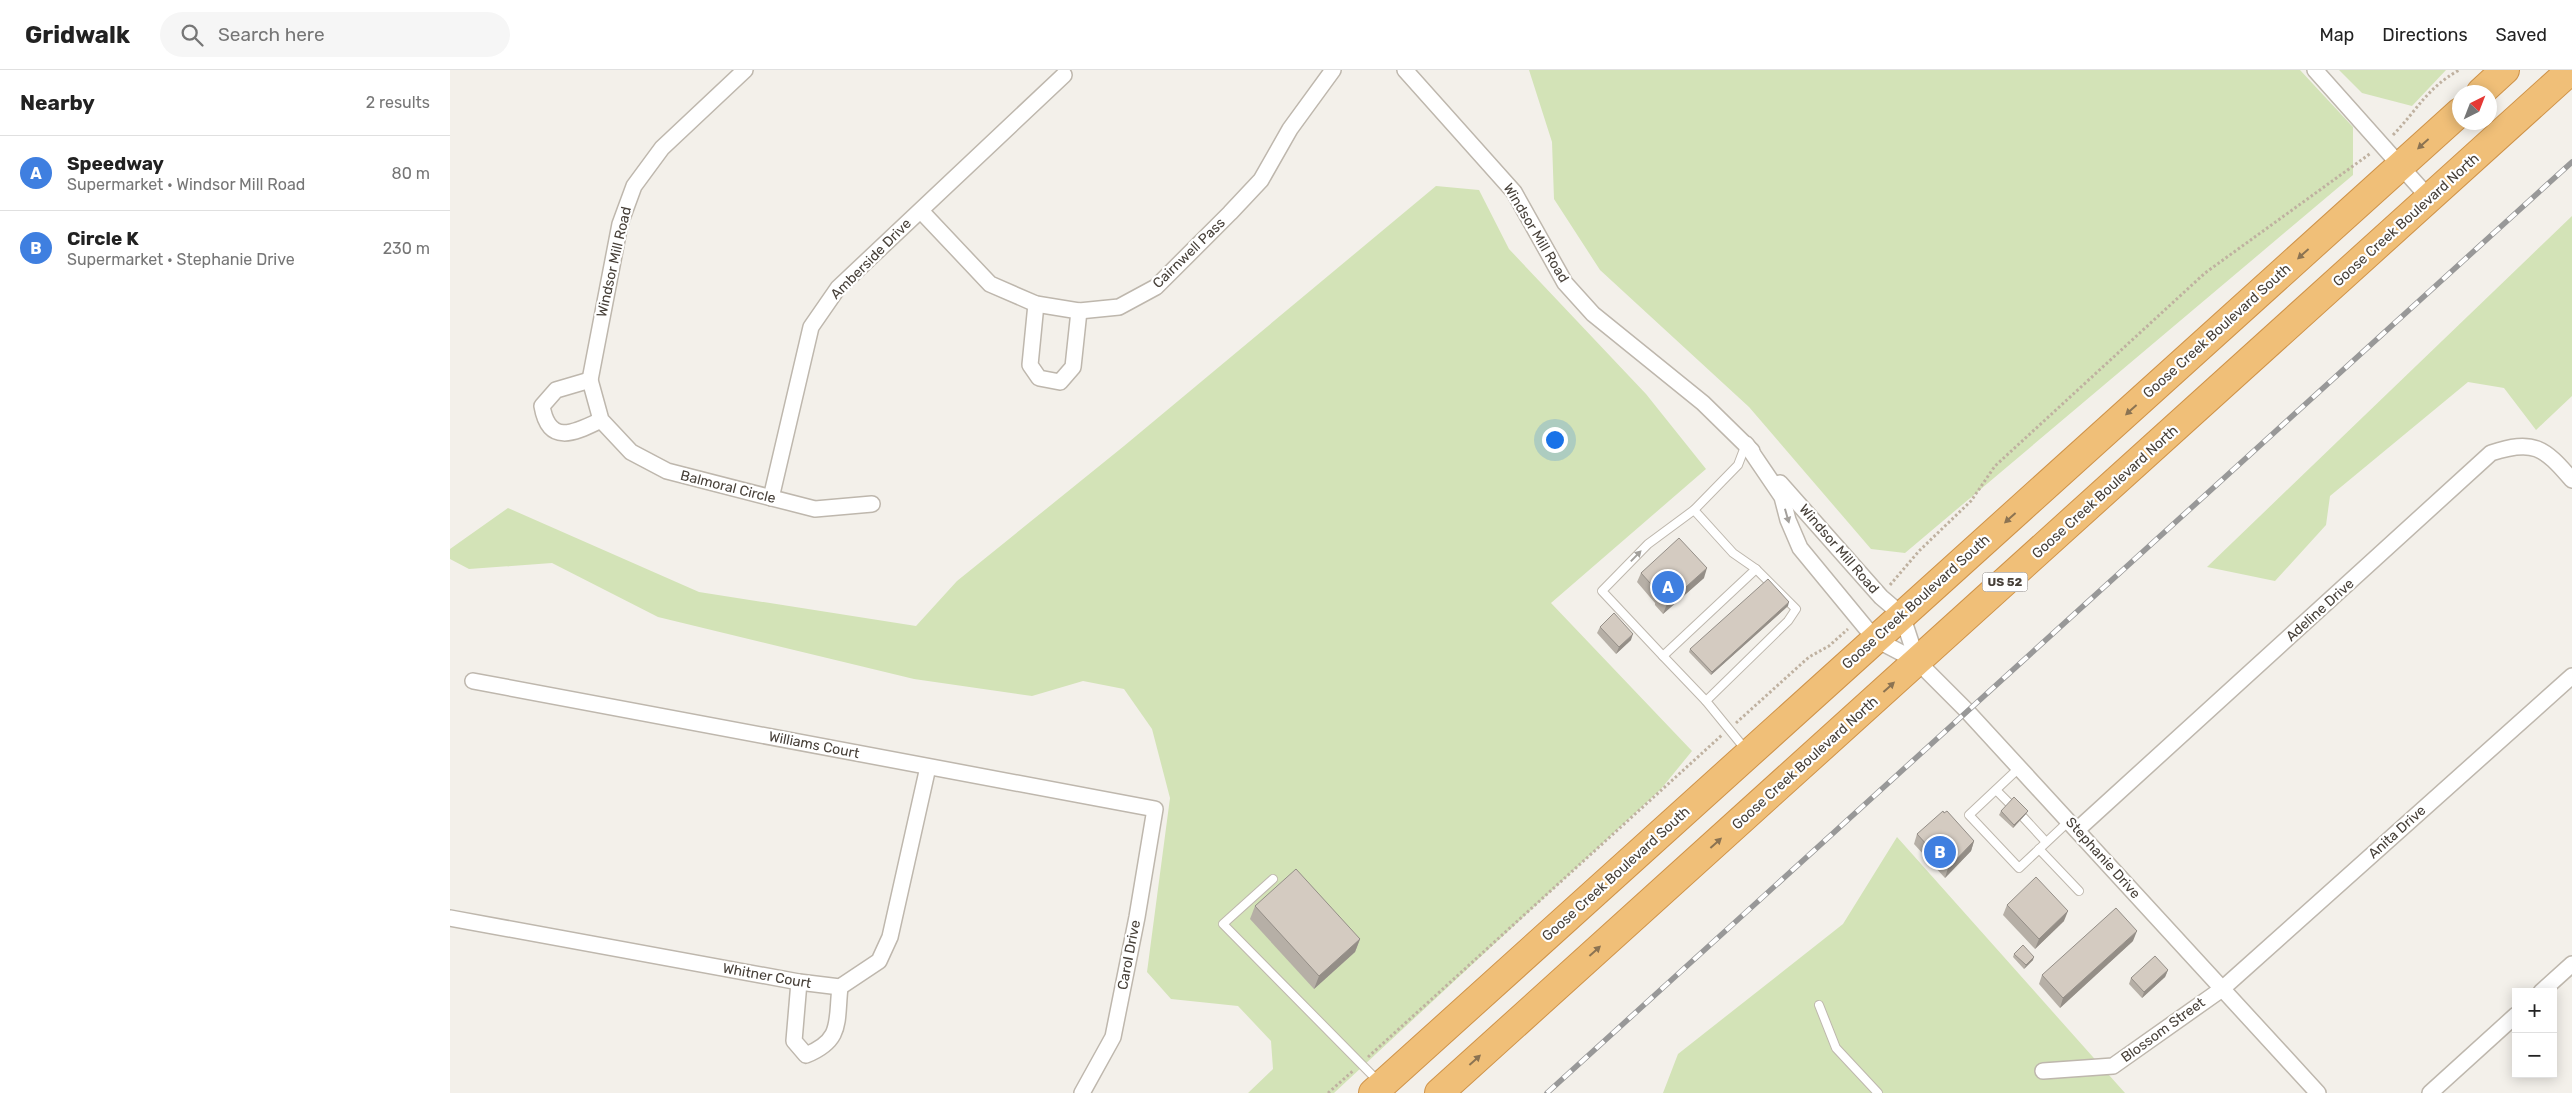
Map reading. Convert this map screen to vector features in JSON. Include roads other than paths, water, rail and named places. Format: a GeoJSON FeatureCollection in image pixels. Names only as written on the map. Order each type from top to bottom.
{"type":"FeatureCollection","features":[{"type":"Feature","properties":{"kind":"highway"},"geometry":{"type":"LineString","coordinates":[[2489,85],[2505,70]]}},
{"type":"Feature","properties":{"kind":"highway","name":"Goose Creek Boulevard North"},"geometry":{"type":"LineString","coordinates":[[1438,1093],[2571,70]]}},
{"type":"Feature","properties":{"kind":"highway","name":"Goose Creek Boulevard South"},"geometry":{"type":"LineString","coordinates":[[1381,1090],[1749,753],[2452,119]]}},
{"type":"Feature","properties":{"kind":"street","name":"Windsor Mill Road"},"geometry":{"type":"LineString","coordinates":[[590,380],[620,224],[634,186],[662,148],[745,70]]}},
{"type":"Feature","properties":{"kind":"street","name":"Cairnwell Pass"},"geometry":{"type":"LineString","coordinates":[[921,211],[990,284],[1036,304],[1079,311],[1119,307],[1156,287],[1261,180],[1290,129],[1333,70]]}},
{"type":"Feature","properties":{"kind":"street","name":"Windsor Mill Road"},"geometry":{"type":"LineString","coordinates":[[1405,70],[1514,192],[1565,284],[1593,314],[1703,402],[1746,444],[1881,597],[1902,615]]}},
{"type":"Feature","properties":{"kind":"street"},"geometry":{"type":"LineString","coordinates":[[2315,70],[2430,199]]}},
{"type":"Feature","properties":{"kind":"street","name":"Amberside Drive"},"geometry":{"type":"LineString","coordinates":[[771,498],[811,327],[838,288],[1064,75]]}},
{"type":"Feature","properties":{"kind":"street"},"geometry":{"type":"LineString","coordinates":[[1036,304],[1030,365],[1039,378],[1060,382],[1074,367],[1079,311]]}},
{"type":"Feature","properties":{"kind":"street","name":"Balmoral Circle"},"geometry":{"type":"LineString","coordinates":[[590,380],[601,420],[631,452],[667,471],[815,509],[872,504]]}},
{"type":"Feature","properties":{"kind":"street"},"geometry":{"type":"LineString","coordinates":[[590,380],[556,390],[542,406],[544,418],[553,429],[570,434],[601,420]]}},
{"type":"Feature","properties":{"kind":"street","name":"Windsor Mill Road"},"geometry":{"type":"LineString","coordinates":[[1746,444],[1782,497],[1788,520],[1800,548],[1875,639]]}},
{"type":"Feature","properties":{"kind":"street","name":"Adeline Drive"},"geometry":{"type":"LineString","coordinates":[[2073,826],[2491,454],[2514,445],[2537,447],[2557,463],[2572,480]]}},
{"type":"Feature","properties":{"kind":"street"},"geometry":{"type":"LineString","coordinates":[[1902,615],[1917,661]]}},
{"type":"Feature","properties":{"kind":"street","name":"Stephanie Drive"},"geometry":{"type":"LineString","coordinates":[[1875,639],[1917,661],[2020,768],[2318,1093]]}},
{"type":"Feature","properties":{"kind":"street","name":"Anita Drive"},"geometry":{"type":"LineString","coordinates":[[2222,989],[2572,676]]}},
{"type":"Feature","properties":{"kind":"street","name":"Williams Court"},"geometry":{"type":"LineString","coordinates":[[473,681],[1155,809]]}},
{"type":"Feature","properties":{"kind":"street"},"geometry":{"type":"LineString","coordinates":[[799,982],[794,1041],[806,1054],[822,1048],[835,1034],[840,987],[879,961],[890,937],[928,767]]}},
{"type":"Feature","properties":{"kind":"street","name":"Carol Drive"},"geometry":{"type":"LineString","coordinates":[[1082,1093],[1113,1037],[1137,918],[1155,809]]}},
{"type":"Feature","properties":{"kind":"street","name":"Whitner Court"},"geometry":{"type":"LineString","coordinates":[[450,918],[799,982],[840,987]]}},
{"type":"Feature","properties":{"kind":"street"},"geometry":{"type":"LineString","coordinates":[[2546,988],[2572,964]]}},
{"type":"Feature","properties":{"kind":"street","name":"Blossom Street"},"geometry":{"type":"LineString","coordinates":[[2043,1071],[2113,1066],[2222,989]]}},
{"type":"Feature","properties":{"kind":"street"},"geometry":{"type":"LineString","coordinates":[[2430,1093],[2512,1019]]}},
{"type":"Feature","properties":{"kind":"lane"},"geometry":{"type":"LineString","coordinates":[[1746,444],[1738,465],[1694,510],[1648,544],[1602,591],[1706,701],[1728,730],[1749,753]]}},
{"type":"Feature","properties":{"kind":"lane"},"geometry":{"type":"LineString","coordinates":[[1694,510],[1733,553],[1756,569],[1796,609],[1788,621],[1706,701]]}},
{"type":"Feature","properties":{"kind":"lane"},"geometry":{"type":"LineString","coordinates":[[1663,656],[1756,569]]}},
{"type":"Feature","properties":{"kind":"lane"},"geometry":{"type":"LineString","coordinates":[[2020,768],[1969,815],[2019,868],[2046,842],[2073,826]]}},
{"type":"Feature","properties":{"kind":"lane"},"geometry":{"type":"LineString","coordinates":[[1996,790],[2010,804]]}},
{"type":"Feature","properties":{"kind":"lane"},"geometry":{"type":"LineString","coordinates":[[2024,817],[2046,842]]}},
{"type":"Feature","properties":{"kind":"lane"},"geometry":{"type":"LineString","coordinates":[[2038,849],[2079,891]]}},
{"type":"Feature","properties":{"kind":"lane"},"geometry":{"type":"LineString","coordinates":[[1274,879],[1223,924],[1361,1063],[1381,1090]]}},
{"type":"Feature","properties":{"kind":"lane"},"geometry":{"type":"LineString","coordinates":[[1819,1005],[1836,1048],[1878,1093]]}},
{"type":"Feature","properties":{"kind":"railway"},"geometry":{"type":"LineString","coordinates":[[1547,1093],[2572,162]]}},
{"type":"Feature","properties":{"kind":"place","name":"Speedway"},"geometry":{"type":"Point","coordinates":[1668,587]}},
{"type":"Feature","properties":{"kind":"place","name":"Circle K"},"geometry":{"type":"Point","coordinates":[1940,852]}}]}
